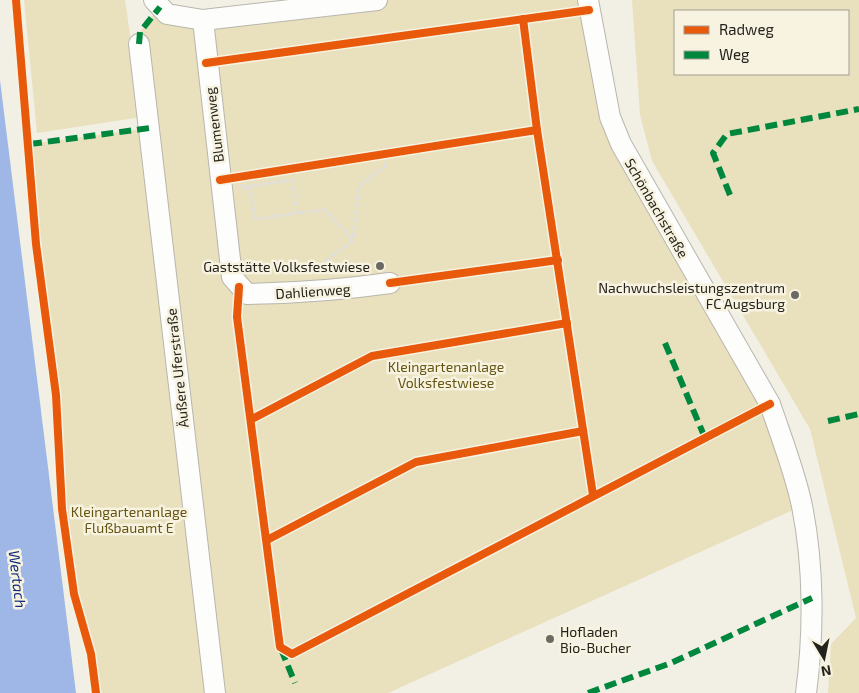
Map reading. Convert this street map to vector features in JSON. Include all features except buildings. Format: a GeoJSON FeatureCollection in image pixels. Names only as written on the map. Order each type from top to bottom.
{"type":"FeatureCollection","features":[{"type":"Feature","properties":{"kind":"street"},"geometry":{"type":"LineString","coordinates":[[157,3],[167,14],[203,20],[255,7],[377,0]]}},
{"type":"Feature","properties":{"kind":"street","name":"Schönbachstraße"},"geometry":{"type":"LineString","coordinates":[[588,0],[610,117],[621,144],[770,404],[785,448],[802,506],[812,598],[810,659],[806,693]]}},
{"type":"Feature","properties":{"kind":"street","name":"Blumenweg"},"geometry":{"type":"LineString","coordinates":[[203,20],[232,277],[238,287]]}},
{"type":"Feature","properties":{"kind":"street","name":"Äußere Uferstraße"},"geometry":{"type":"LineString","coordinates":[[139,44],[215,693]]}},
{"type":"Feature","properties":{"kind":"street","name":"Dahlienweg"},"geometry":{"type":"LineString","coordinates":[[238,287],[247,294],[323,292],[390,283]]}},
{"type":"Feature","properties":{"kind":"path"},"geometry":{"type":"LineString","coordinates":[[323,292],[320,265],[354,241],[360,186],[385,167],[386,154]]}},
{"type":"Feature","properties":{"kind":"path"},"geometry":{"type":"LineString","coordinates":[[244,187],[292,180],[297,213]]}},
{"type":"Feature","properties":{"kind":"path"},"geometry":{"type":"LineString","coordinates":[[236,184],[250,190],[255,219],[325,210],[354,241]]}},
{"type":"Feature","properties":{"kind":"green space"},"geometry":{"type":"Polygon","coordinates":[[[24,0],[125,0],[142,117],[37,133],[24,0]]]}},
{"type":"Feature","properties":{"kind":"green space","name":"Kleingartenanlage Volksfestwiese"},"geometry":{"type":"Polygon","coordinates":[[[377,0],[588,0],[610,117],[770,404],[802,506],[388,693],[96,693],[91,654],[74,594],[62,509],[56,395],[36,244],[30,144],[150,128],[139,44],[140,32],[160,7],[167,14],[377,0]]]}},
{"type":"Feature","properties":{"kind":"green space","name":"Nachwuchsleistungszentrum FC Augsburg"},"geometry":{"type":"Polygon","coordinates":[[[632,0],[859,0],[859,693],[828,693],[831,644],[856,618],[810,429],[652,161],[640,115],[632,0]]]}},
{"type":"Feature","properties":{"kind":"water","name":"Wertach"},"geometry":{"type":"Polygon","coordinates":[[[0,80],[76,693],[0,693],[0,80]]]}},
{"type":"Feature","properties":{"kind":"marked path"},"geometry":{"type":"LineString","coordinates":[[139,44],[140,32],[160,7]]}},
{"type":"Feature","properties":{"kind":"marked path"},"geometry":{"type":"LineString","coordinates":[[730,195],[713,153],[727,134],[859,109]]}},
{"type":"Feature","properties":{"kind":"marked path"},"geometry":{"type":"LineString","coordinates":[[30,144],[150,128]]}},
{"type":"Feature","properties":{"kind":"marked path"},"geometry":{"type":"LineString","coordinates":[[665,343],[705,438]]}},
{"type":"Feature","properties":{"kind":"marked path"},"geometry":{"type":"LineString","coordinates":[[828,421],[859,414]]}},
{"type":"Feature","properties":{"kind":"marked path"},"geometry":{"type":"LineString","coordinates":[[588,693],[671,663],[812,598]]}},
{"type":"Feature","properties":{"kind":"marked path"},"geometry":{"type":"LineString","coordinates":[[281,649],[295,683]]}},
{"type":"Feature","properties":{"kind":"cycle path"},"geometry":{"type":"LineString","coordinates":[[16,0],[36,244],[56,395],[62,509],[74,594],[91,654],[96,693]]}},
{"type":"Feature","properties":{"kind":"cycle path"},"geometry":{"type":"LineString","coordinates":[[206,63],[589,10]]}},
{"type":"Feature","properties":{"kind":"cycle path"},"geometry":{"type":"LineString","coordinates":[[523,19],[537,130],[593,495]]}},
{"type":"Feature","properties":{"kind":"cycle path"},"geometry":{"type":"LineString","coordinates":[[220,180],[537,130]]}},
{"type":"Feature","properties":{"kind":"cycle path"},"geometry":{"type":"LineString","coordinates":[[390,283],[558,260]]}},
{"type":"Feature","properties":{"kind":"cycle path"},"geometry":{"type":"LineString","coordinates":[[239,287],[237,317],[280,647],[292,654],[770,404]]}},
{"type":"Feature","properties":{"kind":"cycle path"},"geometry":{"type":"LineString","coordinates":[[252,419],[372,356],[567,323]]}},
{"type":"Feature","properties":{"kind":"cycle path"},"geometry":{"type":"LineString","coordinates":[[267,540],[416,462],[583,431]]}},
{"type":"Feature","properties":{"kind":"place","name":"Gaststätte Volksfestwiese"},"geometry":{"type":"Point","coordinates":[380,266]}},
{"type":"Feature","properties":{"kind":"place","name":"Nachwuchsleistungszentrum FC Augsburg"},"geometry":{"type":"Point","coordinates":[795,295]}},
{"type":"Feature","properties":{"kind":"place","name":"Hofladen Bio-Bucher"},"geometry":{"type":"Point","coordinates":[550,639]}},
{"type":"Feature","properties":{"kind":"park label","name":"Kleingartenanlage Flußbauamt E"},"geometry":{"type":"Point","coordinates":[129,520]}}]}
